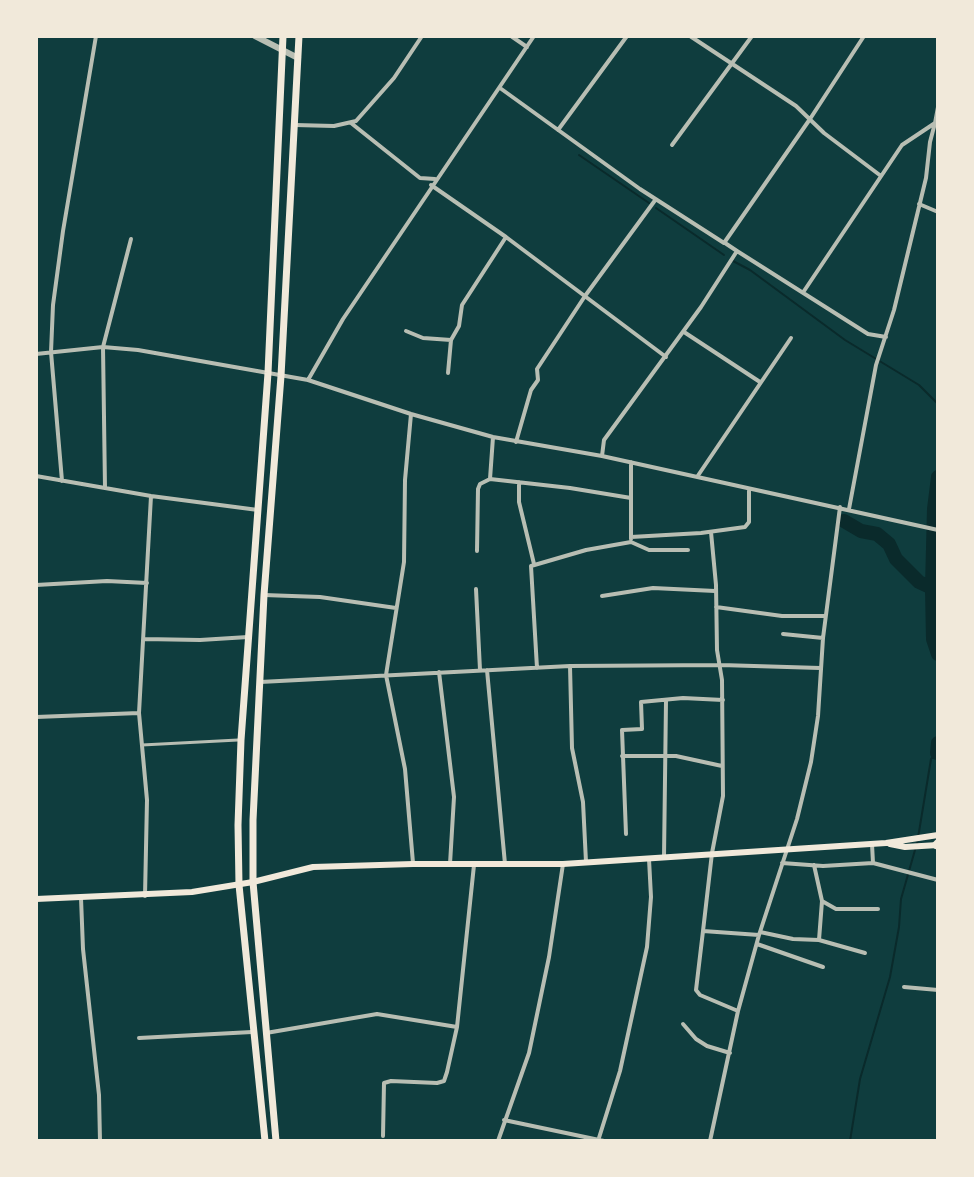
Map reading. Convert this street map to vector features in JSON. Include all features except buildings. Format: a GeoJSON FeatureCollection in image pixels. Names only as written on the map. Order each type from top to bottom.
{"type":"FeatureCollection","features":[{"type":"Feature","properties":{"kind":"main road"},"geometry":{"type":"LineString","coordinates":[[265,1141],[239,885],[241,740],[268,373],[283,36]]}},
{"type":"Feature","properties":{"kind":"main road"},"geometry":{"type":"LineString","coordinates":[[276,1141],[253,882],[253,805],[299,36]]}},
{"type":"Feature","properties":{"kind":"main road"},"geometry":{"type":"LineString","coordinates":[[36,899],[145,896],[239,885],[313,867],[563,864],[886,843],[938,835]]}},
{"type":"Feature","properties":{"kind":"main road"},"geometry":{"type":"LineString","coordinates":[[886,843],[905,847],[937,845]]}},
{"type":"Feature","properties":{"kind":"street"},"geometry":{"type":"LineString","coordinates":[[62,481],[51,352],[58,262],[96,36]]}},
{"type":"Feature","properties":{"kind":"street"},"geometry":{"type":"LineString","coordinates":[[255,36],[298,58]]}},
{"type":"Feature","properties":{"kind":"street"},"geometry":{"type":"LineString","coordinates":[[295,125],[351,123],[379,96],[422,36]]}},
{"type":"Feature","properties":{"kind":"street"},"geometry":{"type":"LineString","coordinates":[[511,36],[527,47]]}},
{"type":"Feature","properties":{"kind":"street"},"geometry":{"type":"LineString","coordinates":[[308,380],[343,319],[431,185],[534,36]]}},
{"type":"Feature","properties":{"kind":"street"},"geometry":{"type":"LineString","coordinates":[[558,130],[627,36]]}},
{"type":"Feature","properties":{"kind":"street"},"geometry":{"type":"LineString","coordinates":[[690,36],[796,106],[824,133],[881,176]]}},
{"type":"Feature","properties":{"kind":"street"},"geometry":{"type":"LineString","coordinates":[[672,145],[752,36]]}},
{"type":"Feature","properties":{"kind":"street"},"geometry":{"type":"LineString","coordinates":[[724,243],[864,36]]}},
{"type":"Feature","properties":{"kind":"street"},"geometry":{"type":"LineString","coordinates":[[500,88],[656,199],[724,243],[868,334],[886,337]]}},
{"type":"Feature","properties":{"kind":"street"},"geometry":{"type":"LineString","coordinates":[[849,509],[876,365],[886,337],[919,204],[938,107]]}},
{"type":"Feature","properties":{"kind":"street"},"geometry":{"type":"LineString","coordinates":[[351,123],[420,178],[435,179]]}},
{"type":"Feature","properties":{"kind":"street"},"geometry":{"type":"LineString","coordinates":[[804,291],[902,145],[935,123]]}},
{"type":"Feature","properties":{"kind":"street"},"geometry":{"type":"LineString","coordinates":[[431,185],[666,357]]}},
{"type":"Feature","properties":{"kind":"street"},"geometry":{"type":"LineString","coordinates":[[516,442],[531,390],[538,380],[537,369],[585,296],[656,199]]}},
{"type":"Feature","properties":{"kind":"street"},"geometry":{"type":"LineString","coordinates":[[919,204],[938,212]]}},
{"type":"Feature","properties":{"kind":"street"},"geometry":{"type":"LineString","coordinates":[[448,373],[451,340],[459,326],[462,305],[506,237]]}},
{"type":"Feature","properties":{"kind":"street"},"geometry":{"type":"LineString","coordinates":[[105,488],[103,347],[131,239]]}},
{"type":"Feature","properties":{"kind":"street"},"geometry":{"type":"LineString","coordinates":[[602,456],[604,440],[684,332],[737,251]]}},
{"type":"Feature","properties":{"kind":"street"},"geometry":{"type":"LineString","coordinates":[[406,331],[423,338],[451,340]]}},
{"type":"Feature","properties":{"kind":"street"},"geometry":{"type":"LineString","coordinates":[[684,332],[760,382]]}},
{"type":"Feature","properties":{"kind":"street"},"geometry":{"type":"LineString","coordinates":[[697,477],[791,338]]}},
{"type":"Feature","properties":{"kind":"street"},"geometry":{"type":"LineString","coordinates":[[36,354],[103,347],[166,354],[308,380],[493,437],[631,462],[938,530]]}},
{"type":"Feature","properties":{"kind":"street"},"geometry":{"type":"LineString","coordinates":[[411,414],[405,480],[406,541],[386,675],[405,769],[413,864]]}},
{"type":"Feature","properties":{"kind":"street"},"geometry":{"type":"LineString","coordinates":[[490,479],[493,437]]}},
{"type":"Feature","properties":{"kind":"street"},"geometry":{"type":"LineString","coordinates":[[631,462],[631,540]]}},
{"type":"Feature","properties":{"kind":"street"},"geometry":{"type":"LineString","coordinates":[[36,476],[258,510]]}},
{"type":"Feature","properties":{"kind":"street"},"geometry":{"type":"LineString","coordinates":[[477,551],[478,489],[482,482],[490,479],[631,498]]}},
{"type":"Feature","properties":{"kind":"street"},"geometry":{"type":"LineString","coordinates":[[519,482],[519,502],[534,564]]}},
{"type":"Feature","properties":{"kind":"street"},"geometry":{"type":"LineString","coordinates":[[537,668],[530,569],[534,564],[631,540],[745,527],[749,522],[749,489]]}},
{"type":"Feature","properties":{"kind":"street"},"geometry":{"type":"LineString","coordinates":[[145,896],[147,800],[139,713],[151,496]]}},
{"type":"Feature","properties":{"kind":"street"},"geometry":{"type":"LineString","coordinates":[[710,1141],[738,1011],[797,819],[811,762],[840,507]]}},
{"type":"Feature","properties":{"kind":"street"},"geometry":{"type":"LineString","coordinates":[[711,532],[717,650],[723,700],[723,766],[721,809],[712,853],[696,990],[700,995],[738,1011]]}},
{"type":"Feature","properties":{"kind":"street"},"geometry":{"type":"LineString","coordinates":[[631,540],[644,549],[688,550]]}},
{"type":"Feature","properties":{"kind":"street"},"geometry":{"type":"LineString","coordinates":[[36,585],[107,581],[147,583]]}},
{"type":"Feature","properties":{"kind":"street"},"geometry":{"type":"LineString","coordinates":[[602,596],[653,588],[716,591]]}},
{"type":"Feature","properties":{"kind":"street"},"geometry":{"type":"LineString","coordinates":[[476,589],[480,670]]}},
{"type":"Feature","properties":{"kind":"street"},"geometry":{"type":"LineString","coordinates":[[264,595],[320,597],[397,608]]}},
{"type":"Feature","properties":{"kind":"street"},"geometry":{"type":"LineString","coordinates":[[716,607],[782,616],[826,616]]}},
{"type":"Feature","properties":{"kind":"street"},"geometry":{"type":"LineString","coordinates":[[783,634],[823,638]]}},
{"type":"Feature","properties":{"kind":"street"},"geometry":{"type":"LineString","coordinates":[[144,639],[248,637]]}},
{"type":"Feature","properties":{"kind":"street"},"geometry":{"type":"LineString","coordinates":[[570,666],[572,748],[583,802],[586,862]]}},
{"type":"Feature","properties":{"kind":"street"},"geometry":{"type":"LineString","coordinates":[[260,682],[570,666],[820,668]]}},
{"type":"Feature","properties":{"kind":"street"},"geometry":{"type":"LineString","coordinates":[[487,670],[505,864]]}},
{"type":"Feature","properties":{"kind":"street"},"geometry":{"type":"LineString","coordinates":[[439,672],[454,797],[450,864]]}},
{"type":"Feature","properties":{"kind":"street"},"geometry":{"type":"LineString","coordinates":[[626,834],[622,730],[642,729],[641,702],[683,698],[723,700]]}},
{"type":"Feature","properties":{"kind":"street"},"geometry":{"type":"LineString","coordinates":[[664,857],[666,701]]}},
{"type":"Feature","properties":{"kind":"street"},"geometry":{"type":"LineString","coordinates":[[36,717],[139,713]]}},
{"type":"Feature","properties":{"kind":"street"},"geometry":{"type":"LineString","coordinates":[[142,745],[241,740]]}},
{"type":"Feature","properties":{"kind":"street"},"geometry":{"type":"LineString","coordinates":[[622,756],[667,755],[723,766]]}},
{"type":"Feature","properties":{"kind":"street"},"geometry":{"type":"LineString","coordinates":[[872,844],[873,863]]}},
{"type":"Feature","properties":{"kind":"street"},"geometry":{"type":"LineString","coordinates":[[504,1120],[600,1140],[620,1071],[647,947],[651,897],[649,859]]}},
{"type":"Feature","properties":{"kind":"street"},"geometry":{"type":"LineString","coordinates":[[782,863],[873,863],[938,880]]}},
{"type":"Feature","properties":{"kind":"street"},"geometry":{"type":"LineString","coordinates":[[498,1141],[529,1053],[549,957],[563,864]]}},
{"type":"Feature","properties":{"kind":"street"},"geometry":{"type":"LineString","coordinates":[[383,1136],[384,1083],[444,1081],[457,1027],[474,865]]}},
{"type":"Feature","properties":{"kind":"street"},"geometry":{"type":"LineString","coordinates":[[814,865],[822,901],[819,940]]}},
{"type":"Feature","properties":{"kind":"street"},"geometry":{"type":"LineString","coordinates":[[81,898],[83,949],[99,1095],[100,1141]]}},
{"type":"Feature","properties":{"kind":"street"},"geometry":{"type":"LineString","coordinates":[[822,901],[836,909],[878,909]]}},
{"type":"Feature","properties":{"kind":"street"},"geometry":{"type":"LineString","coordinates":[[703,931],[819,940],[865,953]]}},
{"type":"Feature","properties":{"kind":"street"},"geometry":{"type":"LineString","coordinates":[[757,944],[823,967]]}},
{"type":"Feature","properties":{"kind":"street"},"geometry":{"type":"LineString","coordinates":[[904,987],[938,990]]}},
{"type":"Feature","properties":{"kind":"street"},"geometry":{"type":"LineString","coordinates":[[265,1033],[377,1014],[457,1027]]}},
{"type":"Feature","properties":{"kind":"street"},"geometry":{"type":"LineString","coordinates":[[683,1024],[707,1046],[730,1053]]}},
{"type":"Feature","properties":{"kind":"street"},"geometry":{"type":"LineString","coordinates":[[139,1038],[252,1032]]}},
{"type":"Feature","properties":{"kind":"waterway"},"geometry":{"type":"LineString","coordinates":[[579,155],[649,203]]}},
{"type":"Feature","properties":{"kind":"waterway"},"geometry":{"type":"LineString","coordinates":[[656,208],[724,255]]}},
{"type":"Feature","properties":{"kind":"waterway"},"geometry":{"type":"LineString","coordinates":[[733,261],[750,270],[845,340],[919,385],[938,404]]}},
{"type":"Feature","properties":{"kind":"waterway"},"geometry":{"type":"LineString","coordinates":[[938,477],[932,588],[933,639],[938,654]]}},
{"type":"Feature","properties":{"kind":"waterway"},"geometry":{"type":"LineString","coordinates":[[844,521],[861,531],[877,534],[889,544],[896,559],[919,582],[932,588]]}},
{"type":"Feature","properties":{"kind":"waterway"},"geometry":{"type":"LineString","coordinates":[[937,753],[938,743]]}},
{"type":"Feature","properties":{"kind":"waterway"},"geometry":{"type":"LineString","coordinates":[[917,844],[931,759],[937,753]]}},
{"type":"Feature","properties":{"kind":"waterway"},"geometry":{"type":"LineString","coordinates":[[850,1141],[860,1079],[890,977],[901,899],[915,850]]}}]}
